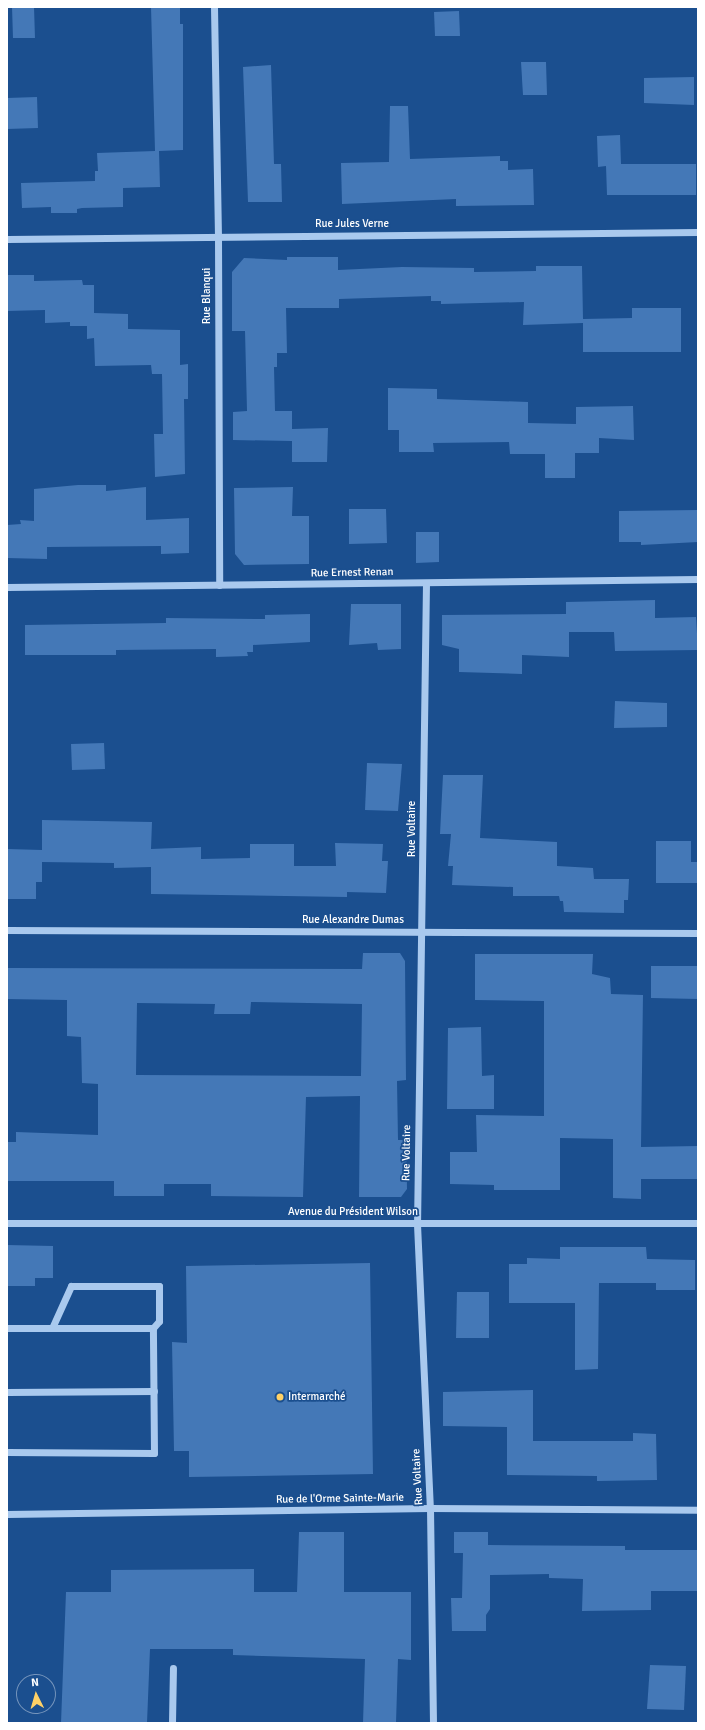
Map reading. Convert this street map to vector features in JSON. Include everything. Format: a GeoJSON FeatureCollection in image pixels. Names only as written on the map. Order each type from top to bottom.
{"type":"FeatureCollection","features":[{"type":"Feature","properties":{"kind":"street","name":"Rue Blanqui"},"geometry":{"type":"LineString","coordinates":[[214,7],[218,236],[219,585]]}},
{"type":"Feature","properties":{"kind":"street","name":"Rue Jules Verne"},"geometry":{"type":"LineString","coordinates":[[7,239],[698,232]]}},
{"type":"Feature","properties":{"kind":"street","name":"Rue Ernest Renan"},"geometry":{"type":"LineString","coordinates":[[7,587],[698,579]]}},
{"type":"Feature","properties":{"kind":"street","name":"Rue Voltaire"},"geometry":{"type":"LineString","coordinates":[[426,583],[417,1224],[430,1508],[433,1723]]}},
{"type":"Feature","properties":{"kind":"street","name":"Rue Alexandre Dumas"},"geometry":{"type":"LineString","coordinates":[[7,930],[698,933]]}},
{"type":"Feature","properties":{"kind":"street","name":"Avenue du Président Wilson"},"geometry":{"type":"LineString","coordinates":[[7,1223],[698,1223]]}},
{"type":"Feature","properties":{"kind":"street"},"geometry":{"type":"LineString","coordinates":[[7,1452],[154,1453],[153,1328],[159,1321],[159,1286],[71,1286],[52,1328]]}},
{"type":"Feature","properties":{"kind":"street"},"geometry":{"type":"LineString","coordinates":[[7,1328],[153,1328]]}},
{"type":"Feature","properties":{"kind":"street"},"geometry":{"type":"LineString","coordinates":[[7,1392],[154,1391]]}},
{"type":"Feature","properties":{"kind":"street","name":"Rue de l'Orme Sainte-Marie"},"geometry":{"type":"LineString","coordinates":[[7,1514],[430,1508],[698,1510]]}},
{"type":"Feature","properties":{"kind":"street"},"geometry":{"type":"LineString","coordinates":[[172,1723],[173,1668]]}},
{"type":"Feature","properties":{"kind":"building"},"geometry":{"type":"Polygon","coordinates":[[[12,7],[34,7],[35,38],[13,38],[12,7]]]}},
{"type":"Feature","properties":{"kind":"building"},"geometry":{"type":"Polygon","coordinates":[[[151,7],[180,7],[180,24],[183,24],[183,150],[159,151],[160,187],[123,188],[123,207],[82,208],[77,209],[77,213],[51,213],[51,207],[22,208],[21,183],[95,181],[95,171],[98,171],[97,153],[155,151],[151,7]]]}},
{"type":"Feature","properties":{"kind":"building"},"geometry":{"type":"Polygon","coordinates":[[[459,11],[460,36],[435,36],[434,12],[459,11]]]}},
{"type":"Feature","properties":{"kind":"building"},"geometry":{"type":"Polygon","coordinates":[[[521,62],[546,62],[547,95],[523,95],[521,62]]]}},
{"type":"Feature","properties":{"kind":"building"},"geometry":{"type":"Polygon","coordinates":[[[271,65],[274,164],[281,164],[282,202],[248,202],[243,67],[271,65]]]}},
{"type":"Feature","properties":{"kind":"building"},"geometry":{"type":"Polygon","coordinates":[[[694,77],[694,105],[644,103],[644,78],[694,77]]]}},
{"type":"Feature","properties":{"kind":"building"},"geometry":{"type":"Polygon","coordinates":[[[37,97],[38,128],[7,129],[7,98],[37,97]]]}},
{"type":"Feature","properties":{"kind":"building"},"geometry":{"type":"Polygon","coordinates":[[[390,106],[408,106],[410,159],[500,156],[500,161],[508,161],[508,170],[533,169],[534,205],[456,206],[456,199],[342,204],[341,163],[389,162],[390,106]]]}},
{"type":"Feature","properties":{"kind":"building"},"geometry":{"type":"Polygon","coordinates":[[[620,135],[621,164],[696,164],[696,195],[607,195],[606,166],[598,167],[597,136],[620,135]]]}},
{"type":"Feature","properties":{"kind":"building"},"geometry":{"type":"Polygon","coordinates":[[[287,257],[338,257],[338,270],[402,267],[474,268],[474,272],[536,271],[536,266],[582,266],[583,319],[632,318],[632,308],[681,308],[681,352],[583,352],[583,323],[523,325],[524,302],[441,304],[441,301],[431,301],[431,296],[339,299],[339,308],[286,308],[287,353],[277,353],[277,367],[274,367],[275,411],[292,411],[292,429],[328,428],[327,462],[292,462],[292,441],[233,440],[233,412],[247,411],[245,331],[232,331],[232,272],[244,258],[287,260],[287,257]]]}},
{"type":"Feature","properties":{"kind":"building"},"geometry":{"type":"Polygon","coordinates":[[[7,275],[34,275],[34,281],[82,280],[83,285],[94,285],[94,313],[128,314],[128,329],[180,330],[180,365],[188,364],[188,399],[184,399],[185,474],[155,477],[154,434],[163,434],[162,374],[152,374],[151,365],[95,366],[94,338],[87,339],[87,326],[70,326],[70,322],[45,323],[45,310],[7,311],[7,275]]]}},
{"type":"Feature","properties":{"kind":"building"},"geometry":{"type":"Polygon","coordinates":[[[388,388],[437,389],[437,399],[528,402],[528,423],[576,424],[576,407],[633,406],[634,440],[599,438],[599,453],[575,453],[575,478],[545,478],[545,454],[510,454],[509,442],[433,443],[434,452],[399,452],[399,430],[388,430],[388,388]]]}},
{"type":"Feature","properties":{"kind":"building"},"geometry":{"type":"Polygon","coordinates":[[[78,485],[106,485],[106,491],[146,487],[146,520],[189,518],[189,553],[161,554],[161,546],[47,547],[47,559],[7,558],[7,525],[21,524],[20,520],[34,521],[34,489],[78,485]]]}},
{"type":"Feature","properties":{"kind":"building"},"geometry":{"type":"Polygon","coordinates":[[[293,487],[292,516],[309,516],[309,564],[244,565],[235,554],[234,488],[293,487]]]}},
{"type":"Feature","properties":{"kind":"building"},"geometry":{"type":"Polygon","coordinates":[[[349,509],[386,509],[387,543],[349,544],[349,509]]]}},
{"type":"Feature","properties":{"kind":"building"},"geometry":{"type":"Polygon","coordinates":[[[698,510],[698,542],[641,545],[641,542],[619,542],[619,511],[698,510]]]}},
{"type":"Feature","properties":{"kind":"building"},"geometry":{"type":"Polygon","coordinates":[[[416,532],[439,532],[439,562],[416,563],[416,532]]]}},
{"type":"Feature","properties":{"kind":"building"},"geometry":{"type":"Polygon","coordinates":[[[655,600],[655,618],[696,617],[698,650],[615,651],[614,632],[569,632],[569,657],[522,655],[522,674],[459,672],[459,649],[442,645],[442,615],[566,614],[566,602],[655,600]]]}},
{"type":"Feature","properties":{"kind":"building"},"geometry":{"type":"Polygon","coordinates":[[[351,604],[401,604],[401,649],[378,650],[377,643],[349,645],[351,604]]]}},
{"type":"Feature","properties":{"kind":"building"},"geometry":{"type":"Polygon","coordinates":[[[310,614],[310,642],[253,645],[253,652],[247,652],[248,656],[216,657],[216,649],[116,650],[116,655],[25,655],[25,625],[166,623],[166,618],[265,619],[265,615],[310,614]]]}},
{"type":"Feature","properties":{"kind":"building"},"geometry":{"type":"Polygon","coordinates":[[[615,701],[667,703],[667,727],[614,728],[615,701]]]}},
{"type":"Feature","properties":{"kind":"building"},"geometry":{"type":"Polygon","coordinates":[[[104,743],[105,769],[72,770],[71,744],[104,743]]]}},
{"type":"Feature","properties":{"kind":"building"},"geometry":{"type":"Polygon","coordinates":[[[367,763],[402,764],[398,811],[365,810],[367,763]]]}},
{"type":"Feature","properties":{"kind":"building"},"geometry":{"type":"Polygon","coordinates":[[[443,775],[483,775],[480,838],[557,842],[557,866],[593,868],[594,879],[629,879],[628,900],[624,900],[624,913],[564,912],[563,901],[560,901],[559,896],[513,896],[513,887],[452,885],[453,866],[448,866],[451,834],[440,834],[443,775]]]}},
{"type":"Feature","properties":{"kind":"building"},"geometry":{"type":"Polygon","coordinates":[[[42,820],[152,822],[151,849],[201,847],[201,859],[250,858],[250,844],[294,844],[294,866],[336,866],[335,843],[383,844],[382,861],[388,861],[386,893],[347,892],[347,897],[151,894],[151,867],[114,868],[114,863],[42,862],[42,820]]]}},
{"type":"Feature","properties":{"kind":"building"},"geometry":{"type":"Polygon","coordinates":[[[656,841],[691,841],[691,862],[698,862],[698,883],[656,883],[656,841]]]}},
{"type":"Feature","properties":{"kind":"building"},"geometry":{"type":"Polygon","coordinates":[[[7,849],[42,850],[42,882],[36,882],[36,899],[7,899],[7,849]]]}},
{"type":"Feature","properties":{"kind":"building"},"geometry":{"type":"Polygon","coordinates":[[[363,953],[400,953],[405,961],[406,1080],[397,1081],[398,1140],[406,1140],[407,1189],[401,1197],[359,1197],[360,1096],[306,1097],[303,1197],[211,1196],[211,1184],[164,1184],[164,1196],[114,1196],[114,1181],[7,1181],[7,1142],[16,1142],[16,1132],[98,1135],[98,1084],[82,1083],[81,1037],[67,1036],[67,1000],[7,999],[8,968],[362,969],[363,953]],[[251,1002],[250,1014],[214,1014],[215,1004],[137,1003],[136,1075],[361,1076],[362,1004],[251,1002]]]}},
{"type":"Feature","properties":{"kind":"building"},"geometry":{"type":"Polygon","coordinates":[[[475,954],[593,954],[592,974],[610,978],[611,994],[643,995],[641,1147],[698,1146],[698,1179],[641,1179],[641,1199],[613,1198],[613,1139],[560,1138],[560,1190],[494,1190],[494,1185],[450,1184],[450,1152],[477,1152],[476,1115],[544,1116],[544,1001],[475,1000],[475,954]]]}},
{"type":"Feature","properties":{"kind":"building"},"geometry":{"type":"Polygon","coordinates":[[[651,966],[698,966],[698,999],[651,998],[651,966]]]}},
{"type":"Feature","properties":{"kind":"building"},"geometry":{"type":"Polygon","coordinates":[[[481,1027],[482,1076],[494,1075],[494,1109],[447,1109],[448,1028],[481,1027]]]}},
{"type":"Feature","properties":{"kind":"building"},"geometry":{"type":"Polygon","coordinates":[[[7,1245],[53,1246],[53,1278],[35,1278],[35,1286],[7,1286],[7,1245]]]}},
{"type":"Feature","properties":{"kind":"building"},"geometry":{"type":"Polygon","coordinates":[[[560,1247],[646,1247],[647,1259],[695,1260],[695,1290],[656,1290],[656,1283],[599,1283],[598,1369],[575,1370],[575,1303],[509,1303],[509,1264],[527,1264],[527,1258],[560,1259],[560,1247]]]}},
{"type":"Feature","properties":{"kind":"building","name":"Intermarché"},"geometry":{"type":"Polygon","coordinates":[[[370,1263],[373,1474],[189,1477],[189,1451],[174,1451],[172,1342],[187,1343],[186,1266],[370,1263]]]}},
{"type":"Feature","properties":{"kind":"building"},"geometry":{"type":"Polygon","coordinates":[[[457,1292],[489,1292],[489,1338],[456,1338],[457,1292]]]}},
{"type":"Feature","properties":{"kind":"building"},"geometry":{"type":"Polygon","coordinates":[[[533,1390],[533,1441],[633,1441],[633,1433],[656,1434],[657,1480],[597,1481],[597,1476],[507,1475],[507,1427],[443,1426],[443,1392],[533,1390]]]}},
{"type":"Feature","properties":{"kind":"building"},"geometry":{"type":"Polygon","coordinates":[[[299,1532],[344,1532],[344,1592],[411,1592],[411,1660],[398,1659],[396,1723],[363,1723],[365,1659],[233,1655],[233,1649],[150,1649],[147,1723],[61,1723],[66,1592],[111,1592],[111,1570],[254,1569],[254,1592],[297,1592],[299,1532]]]}},
{"type":"Feature","properties":{"kind":"building"},"geometry":{"type":"Polygon","coordinates":[[[454,1532],[488,1532],[488,1545],[625,1546],[625,1550],[698,1550],[698,1591],[651,1591],[651,1610],[582,1611],[583,1579],[549,1578],[549,1574],[490,1575],[490,1609],[486,1615],[486,1631],[452,1631],[451,1598],[462,1598],[463,1553],[454,1553],[454,1532]]]}},
{"type":"Feature","properties":{"kind":"building"},"geometry":{"type":"Polygon","coordinates":[[[650,1665],[686,1666],[684,1710],[647,1709],[650,1665]]]}},
{"type":"Feature","properties":{"kind":"place","name":"Intermarché"},"geometry":{"type":"Point","coordinates":[280,1397]}}]}
